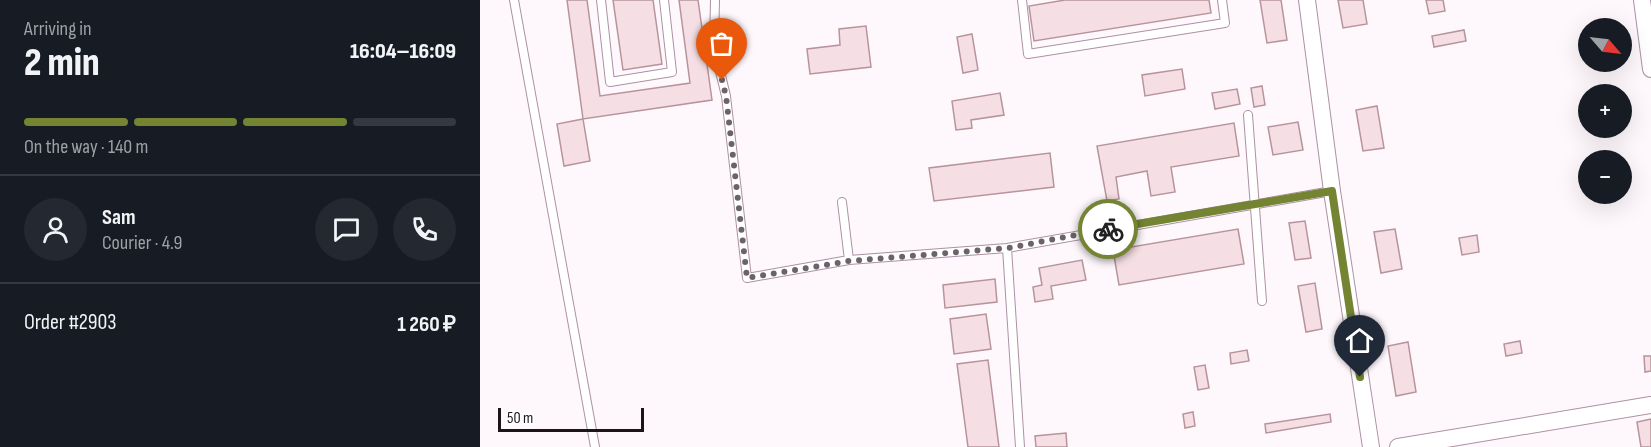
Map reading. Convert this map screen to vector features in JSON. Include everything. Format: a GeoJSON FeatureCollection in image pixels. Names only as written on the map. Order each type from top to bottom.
{"type":"FeatureCollection","features":[{"type":"Feature","properties":{"kind":"street"},"geometry":{"type":"LineString","coordinates":[[1307,0],[1332,191],[1371,447]]}},
{"type":"Feature","properties":{"kind":"street"},"geometry":{"type":"LineString","coordinates":[[1646,6],[1651,69]]}},
{"type":"Feature","properties":{"kind":"street"},"geometry":{"type":"LineString","coordinates":[[1398,447],[1651,405]]}},
{"type":"Feature","properties":{"kind":"lane"},"geometry":{"type":"LineString","coordinates":[[514,0],[596,442],[595,447]]}},
{"type":"Feature","properties":{"kind":"lane"},"geometry":{"type":"LineString","coordinates":[[601,0],[610,82],[672,72],[664,0]]}},
{"type":"Feature","properties":{"kind":"lane"},"geometry":{"type":"LineString","coordinates":[[715,0],[714,46],[726,96],[747,278],[849,261],[1008,248],[1332,191]]}},
{"type":"Feature","properties":{"kind":"lane"},"geometry":{"type":"LineString","coordinates":[[1022,0],[1028,54],[1225,23],[1222,0]]}},
{"type":"Feature","properties":{"kind":"lane"},"geometry":{"type":"LineString","coordinates":[[1248,115],[1262,301]]}},
{"type":"Feature","properties":{"kind":"lane"},"geometry":{"type":"LineString","coordinates":[[842,202],[849,261]]}},
{"type":"Feature","properties":{"kind":"lane"},"geometry":{"type":"LineString","coordinates":[[1008,248],[1020,447]]}},
{"type":"Feature","properties":{"kind":"building"},"geometry":{"type":"Polygon","coordinates":[[[567,0],[587,0],[600,96],[690,83],[679,0],[698,0],[712,100],[583,119],[567,0]]]}},
{"type":"Feature","properties":{"kind":"building"},"geometry":{"type":"Polygon","coordinates":[[[613,0],[653,0],[662,64],[623,70],[613,0]]]}},
{"type":"Feature","properties":{"kind":"building"},"geometry":{"type":"Polygon","coordinates":[[[1065,0],[1209,0],[1211,13],[1034,41],[1029,6],[1065,0]]]}},
{"type":"Feature","properties":{"kind":"building"},"geometry":{"type":"Polygon","coordinates":[[[1260,0],[1281,0],[1287,40],[1267,43],[1260,0]]]}},
{"type":"Feature","properties":{"kind":"building"},"geometry":{"type":"Polygon","coordinates":[[[1338,0],[1363,0],[1367,24],[1343,28],[1338,0]]]}},
{"type":"Feature","properties":{"kind":"building"},"geometry":{"type":"Polygon","coordinates":[[[1426,0],[1443,0],[1445,11],[1429,14],[1426,0]]]}},
{"type":"Feature","properties":{"kind":"building"},"geometry":{"type":"Polygon","coordinates":[[[866,26],[871,67],[810,74],[807,49],[840,45],[839,29],[866,26]]]}},
{"type":"Feature","properties":{"kind":"building"},"geometry":{"type":"Polygon","coordinates":[[[1464,30],[1466,41],[1434,47],[1432,36],[1464,30]]]}},
{"type":"Feature","properties":{"kind":"building"},"geometry":{"type":"Polygon","coordinates":[[[972,34],[978,70],[963,73],[957,37],[972,34]]]}},
{"type":"Feature","properties":{"kind":"building"},"geometry":{"type":"Polygon","coordinates":[[[1182,69],[1185,89],[1145,96],[1142,75],[1182,69]]]}},
{"type":"Feature","properties":{"kind":"building"},"geometry":{"type":"Polygon","coordinates":[[[1262,86],[1265,105],[1254,107],[1251,88],[1262,86]]]}},
{"type":"Feature","properties":{"kind":"building"},"geometry":{"type":"Polygon","coordinates":[[[1237,89],[1240,104],[1215,109],[1212,93],[1237,89]]]}},
{"type":"Feature","properties":{"kind":"building"},"geometry":{"type":"Polygon","coordinates":[[[1000,93],[1004,115],[971,120],[972,128],[956,130],[952,101],[1000,93]]]}},
{"type":"Feature","properties":{"kind":"building"},"geometry":{"type":"Polygon","coordinates":[[[1377,106],[1384,148],[1363,151],[1356,110],[1377,106]]]}},
{"type":"Feature","properties":{"kind":"building"},"geometry":{"type":"Polygon","coordinates":[[[583,119],[590,161],[564,166],[557,124],[583,119]]]}},
{"type":"Feature","properties":{"kind":"building"},"geometry":{"type":"Polygon","coordinates":[[[1298,122],[1303,150],[1273,155],[1268,127],[1298,122]]]}},
{"type":"Feature","properties":{"kind":"building"},"geometry":{"type":"Polygon","coordinates":[[[1234,123],[1239,156],[1171,167],[1175,192],[1151,196],[1147,171],[1116,177],[1119,199],[1107,201],[1097,146],[1234,123]]]}},
{"type":"Feature","properties":{"kind":"building"},"geometry":{"type":"Polygon","coordinates":[[[1050,153],[1054,187],[934,201],[929,168],[1050,153]]]}},
{"type":"Feature","properties":{"kind":"building"},"geometry":{"type":"Polygon","coordinates":[[[1305,221],[1311,258],[1295,260],[1289,223],[1305,221]]]}},
{"type":"Feature","properties":{"kind":"building"},"geometry":{"type":"Polygon","coordinates":[[[1238,229],[1244,264],[1119,285],[1113,250],[1238,229]]]}},
{"type":"Feature","properties":{"kind":"building"},"geometry":{"type":"Polygon","coordinates":[[[1395,229],[1402,269],[1381,273],[1374,232],[1395,229]]]}},
{"type":"Feature","properties":{"kind":"building"},"geometry":{"type":"Polygon","coordinates":[[[1477,235],[1479,252],[1462,255],[1459,238],[1477,235]]]}},
{"type":"Feature","properties":{"kind":"building"},"geometry":{"type":"Polygon","coordinates":[[[1082,260],[1086,280],[1051,286],[1053,299],[1035,302],[1033,287],[1042,285],[1039,268],[1082,260]]]}},
{"type":"Feature","properties":{"kind":"building"},"geometry":{"type":"Polygon","coordinates":[[[995,279],[997,302],[945,308],[943,285],[995,279]]]}},
{"type":"Feature","properties":{"kind":"building"},"geometry":{"type":"Polygon","coordinates":[[[1315,283],[1322,329],[1306,332],[1298,286],[1315,283]]]}},
{"type":"Feature","properties":{"kind":"building"},"geometry":{"type":"Polygon","coordinates":[[[986,314],[991,349],[954,354],[950,319],[986,314]]]}},
{"type":"Feature","properties":{"kind":"building"},"geometry":{"type":"Polygon","coordinates":[[[1520,341],[1522,353],[1506,356],[1504,344],[1520,341]]]}},
{"type":"Feature","properties":{"kind":"building"},"geometry":{"type":"Polygon","coordinates":[[[1408,342],[1416,392],[1396,396],[1388,346],[1408,342]]]}},
{"type":"Feature","properties":{"kind":"building"},"geometry":{"type":"Polygon","coordinates":[[[1247,350],[1249,361],[1231,364],[1230,353],[1247,350]]]}},
{"type":"Feature","properties":{"kind":"building"},"geometry":{"type":"Polygon","coordinates":[[[1644,356],[1651,356],[1651,371],[1645,372],[1644,356]]]}},
{"type":"Feature","properties":{"kind":"building"},"geometry":{"type":"Polygon","coordinates":[[[988,360],[999,447],[968,447],[957,364],[988,360]]]}},
{"type":"Feature","properties":{"kind":"building"},"geometry":{"type":"Polygon","coordinates":[[[1205,365],[1209,388],[1198,390],[1194,367],[1205,365]]]}},
{"type":"Feature","properties":{"kind":"building"},"geometry":{"type":"Polygon","coordinates":[[[1193,412],[1195,426],[1185,428],[1183,414],[1193,412]]]}},
{"type":"Feature","properties":{"kind":"building"},"geometry":{"type":"Polygon","coordinates":[[[1330,414],[1331,422],[1266,433],[1265,424],[1330,414]]]}},
{"type":"Feature","properties":{"kind":"building"},"geometry":{"type":"Polygon","coordinates":[[[1651,419],[1651,447],[1641,447],[1637,422],[1651,419]]]}},
{"type":"Feature","properties":{"kind":"building"},"geometry":{"type":"Polygon","coordinates":[[[1066,433],[1067,447],[1036,447],[1035,436],[1066,433]]]}},
{"type":"Feature","properties":{"kind":"way so far"},"geometry":{"type":"LineString","coordinates":[[722,80],[726,96],[747,278],[849,261],[1008,248],[1108,229]]}},
{"type":"Feature","properties":{"kind":"route"},"geometry":{"type":"LineString","coordinates":[[1108,229],[1332,191],[1360,377]]}}]}
